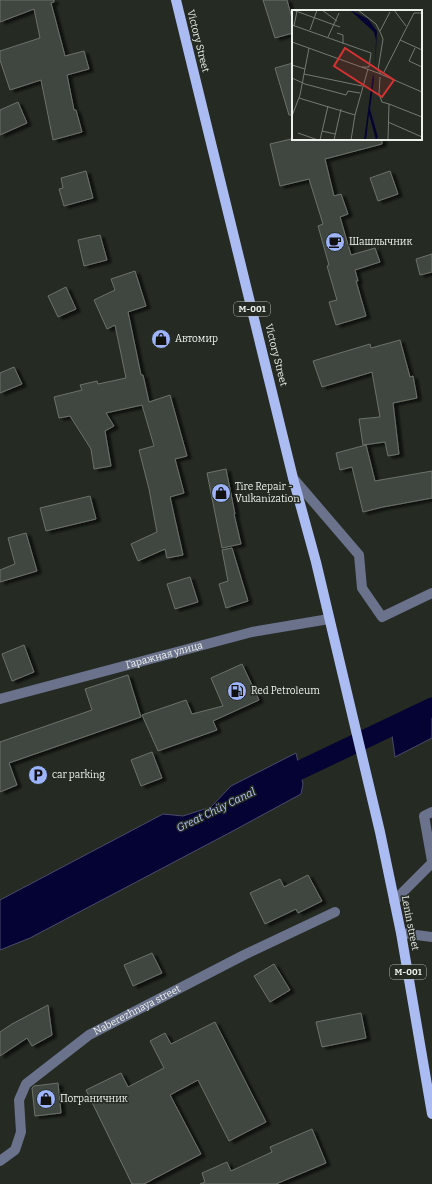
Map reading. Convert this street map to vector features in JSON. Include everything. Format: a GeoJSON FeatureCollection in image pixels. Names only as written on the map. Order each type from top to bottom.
{"type":"FeatureCollection","features":[{"type":"Feature","properties":{"kind":"main road","name":"Victory Street"},"geometry":{"type":"LineString","coordinates":[[176,0],[293,478],[330,619],[380,832]]}},
{"type":"Feature","properties":{"kind":"main road","name":"Lenin street"},"geometry":{"type":"LineString","coordinates":[[380,832],[401,933],[432,1114]]}},
{"type":"Feature","properties":{"kind":"street"},"geometry":{"type":"LineString","coordinates":[[293,478],[359,555],[362,588],[382,617],[432,592]]}},
{"type":"Feature","properties":{"kind":"street","name":"Гаражная улица"},"geometry":{"type":"LineString","coordinates":[[0,699],[252,632],[330,619]]}},
{"type":"Feature","properties":{"kind":"street"},"geometry":{"type":"LineString","coordinates":[[394,901],[432,862],[424,816],[432,812]]}},
{"type":"Feature","properties":{"kind":"street","name":"Naberezhnaya street"},"geometry":{"type":"LineString","coordinates":[[0,1161],[15,1150],[21,1132],[19,1100],[26,1084],[89,1035],[244,955],[335,912]]}},
{"type":"Feature","properties":{"kind":"street"},"geometry":{"type":"LineString","coordinates":[[401,933],[432,937]]}},
{"type":"Feature","properties":{"kind":"water"},"geometry":{"type":"Polygon","coordinates":[[[432,700],[432,738],[395,757],[390,721],[432,700]]]}},
{"type":"Feature","properties":{"kind":"water"},"geometry":{"type":"Polygon","coordinates":[[[296,753],[303,784],[301,794],[30,938],[0,950],[0,900],[163,814],[183,816],[211,807],[231,786],[296,753]]]}},
{"type":"Feature","properties":{"kind":"building"},"geometry":{"type":"Polygon","coordinates":[[[0,0],[54,0],[54,2],[51,3],[65,56],[84,51],[89,69],[67,75],[74,110],[76,110],[82,132],[53,140],[41,80],[10,90],[0,60],[0,51],[40,38],[34,9],[0,22],[0,0]]]}},
{"type":"Feature","properties":{"kind":"building"},"geometry":{"type":"Polygon","coordinates":[[[263,0],[287,0],[292,18],[292,33],[275,38],[263,0]]]}},
{"type":"Feature","properties":{"kind":"building"},"geometry":{"type":"Polygon","coordinates":[[[292,63],[292,115],[289,115],[275,68],[292,63]]]}},
{"type":"Feature","properties":{"kind":"building"},"geometry":{"type":"Polygon","coordinates":[[[18,102],[27,123],[0,135],[0,110],[18,102]]]}},
{"type":"Feature","properties":{"kind":"building"},"geometry":{"type":"Polygon","coordinates":[[[291,139],[382,140],[382,144],[325,159],[334,196],[341,194],[348,214],[340,217],[351,255],[375,248],[380,262],[355,270],[358,281],[356,281],[366,316],[336,325],[329,302],[337,300],[327,266],[329,265],[318,226],[323,224],[309,179],[280,186],[270,144],[291,139]]]}},
{"type":"Feature","properties":{"kind":"building"},"geometry":{"type":"Polygon","coordinates":[[[86,171],[93,198],[64,206],[59,189],[63,188],[61,178],[86,171]]]}},
{"type":"Feature","properties":{"kind":"building"},"geometry":{"type":"Polygon","coordinates":[[[390,171],[398,194],[378,201],[370,178],[390,171]]]}},
{"type":"Feature","properties":{"kind":"building"},"geometry":{"type":"Polygon","coordinates":[[[100,235],[107,260],[84,266],[78,240],[100,235]]]}},
{"type":"Feature","properties":{"kind":"building"},"geometry":{"type":"Polygon","coordinates":[[[432,254],[432,272],[420,275],[416,259],[432,254]]]}},
{"type":"Feature","properties":{"kind":"building"},"geometry":{"type":"Polygon","coordinates":[[[135,271],[146,306],[128,312],[141,375],[143,375],[149,402],[170,395],[187,456],[175,459],[184,493],[170,497],[183,555],[167,558],[165,549],[138,561],[131,544],[157,532],[149,489],[139,450],[154,446],[142,405],[106,413],[114,426],[105,431],[111,466],[94,469],[91,449],[70,416],[59,418],[54,397],[82,390],[80,385],[97,381],[98,384],[126,378],[115,325],[107,329],[94,300],[115,290],[111,279],[135,271]]]}},
{"type":"Feature","properties":{"kind":"building"},"geometry":{"type":"Polygon","coordinates":[[[66,287],[76,309],[58,317],[48,296],[66,287]]]}},
{"type":"Feature","properties":{"kind":"building"},"geometry":{"type":"Polygon","coordinates":[[[400,340],[410,377],[413,376],[417,398],[393,403],[399,454],[388,456],[385,442],[363,445],[359,419],[380,417],[372,372],[322,387],[313,361],[370,344],[371,348],[400,340]]]}},
{"type":"Feature","properties":{"kind":"building"},"geometry":{"type":"Polygon","coordinates":[[[14,367],[22,384],[0,393],[0,373],[14,367]]]}},
{"type":"Feature","properties":{"kind":"building"},"geometry":{"type":"Polygon","coordinates":[[[366,445],[375,481],[432,471],[432,498],[363,512],[352,467],[340,470],[336,453],[366,445]]]}},
{"type":"Feature","properties":{"kind":"building","name":"Tire Repair - Vulkanization"},"geometry":{"type":"Polygon","coordinates":[[[226,469],[241,544],[222,548],[207,473],[226,469]]]}},
{"type":"Feature","properties":{"kind":"building"},"geometry":{"type":"Polygon","coordinates":[[[90,496],[96,519],[46,531],[40,508],[90,496]]]}},
{"type":"Feature","properties":{"kind":"building"},"geometry":{"type":"Polygon","coordinates":[[[26,533],[37,571],[0,582],[0,570],[15,564],[8,538],[26,533]]]}},
{"type":"Feature","properties":{"kind":"building"},"geometry":{"type":"Polygon","coordinates":[[[232,548],[248,601],[226,608],[219,584],[228,581],[222,550],[232,548]]]}},
{"type":"Feature","properties":{"kind":"building"},"geometry":{"type":"Polygon","coordinates":[[[190,577],[198,602],[175,609],[167,584],[190,577]]]}},
{"type":"Feature","properties":{"kind":"building"},"geometry":{"type":"Polygon","coordinates":[[[24,645],[34,672],[12,681],[2,654],[24,645]]]}},
{"type":"Feature","properties":{"kind":"building"},"geometry":{"type":"Polygon","coordinates":[[[242,664],[259,700],[213,721],[217,730],[158,751],[142,715],[186,700],[192,714],[223,706],[211,678],[242,664]]]}},
{"type":"Feature","properties":{"kind":"building"},"geometry":{"type":"Polygon","coordinates":[[[128,675],[141,717],[9,763],[17,785],[0,792],[0,742],[92,710],[85,689],[128,675]]]}},
{"type":"Feature","properties":{"kind":"building"},"geometry":{"type":"Polygon","coordinates":[[[152,752],[162,778],[141,786],[131,760],[152,752]]]}},
{"type":"Feature","properties":{"kind":"building"},"geometry":{"type":"Polygon","coordinates":[[[308,875],[322,901],[298,913],[296,909],[265,924],[250,893],[280,879],[284,887],[308,875]]]}},
{"type":"Feature","properties":{"kind":"building"},"geometry":{"type":"Polygon","coordinates":[[[152,953],[162,973],[133,986],[124,965],[152,953]]]}},
{"type":"Feature","properties":{"kind":"building"},"geometry":{"type":"Polygon","coordinates":[[[274,964],[290,990],[270,1002],[254,976],[274,964]]]}},
{"type":"Feature","properties":{"kind":"building"},"geometry":{"type":"Polygon","coordinates":[[[48,1005],[52,1035],[32,1046],[27,1038],[0,1056],[0,1032],[48,1005]]]}},
{"type":"Feature","properties":{"kind":"building"},"geometry":{"type":"Polygon","coordinates":[[[361,1013],[366,1038],[322,1047],[316,1022],[361,1013]]]}},
{"type":"Feature","properties":{"kind":"building"},"geometry":{"type":"Polygon","coordinates":[[[215,1022],[266,1122],[229,1141],[198,1080],[170,1095],[201,1154],[144,1184],[132,1184],[86,1090],[121,1073],[128,1087],[164,1068],[150,1041],[165,1033],[171,1044],[215,1022]]]}},
{"type":"Feature","properties":{"kind":"building","name":"Пограничник"},"geometry":{"type":"Polygon","coordinates":[[[58,1083],[61,1113],[35,1116],[32,1088],[34,1086],[58,1083]]]}},
{"type":"Feature","properties":{"kind":"building"},"geometry":{"type":"Polygon","coordinates":[[[312,1129],[326,1163],[276,1184],[200,1184],[205,1182],[202,1173],[227,1162],[231,1171],[272,1152],[270,1147],[312,1129]]]}},
{"type":"Feature","properties":{"kind":"waterway","name":"Great Chüy Canal"},"geometry":{"type":"LineString","coordinates":[[277,781],[432,707]]}},
{"type":"Feature","properties":{"kind":"place","name":"Шашлычник"},"geometry":{"type":"Point","coordinates":[335,242]}},
{"type":"Feature","properties":{"kind":"place","name":"Автомир"},"geometry":{"type":"Point","coordinates":[161,339]}},
{"type":"Feature","properties":{"kind":"place","name":"Tire Repair - Vulkanization"},"geometry":{"type":"Point","coordinates":[221,493]}},
{"type":"Feature","properties":{"kind":"place","name":"Red Petroleum"},"geometry":{"type":"Point","coordinates":[237,691]}},
{"type":"Feature","properties":{"kind":"place","name":"car parking"},"geometry":{"type":"Point","coordinates":[38,775]}},
{"type":"Feature","properties":{"kind":"place","name":"Пограничник"},"geometry":{"type":"Point","coordinates":[46,1099]}}]}
